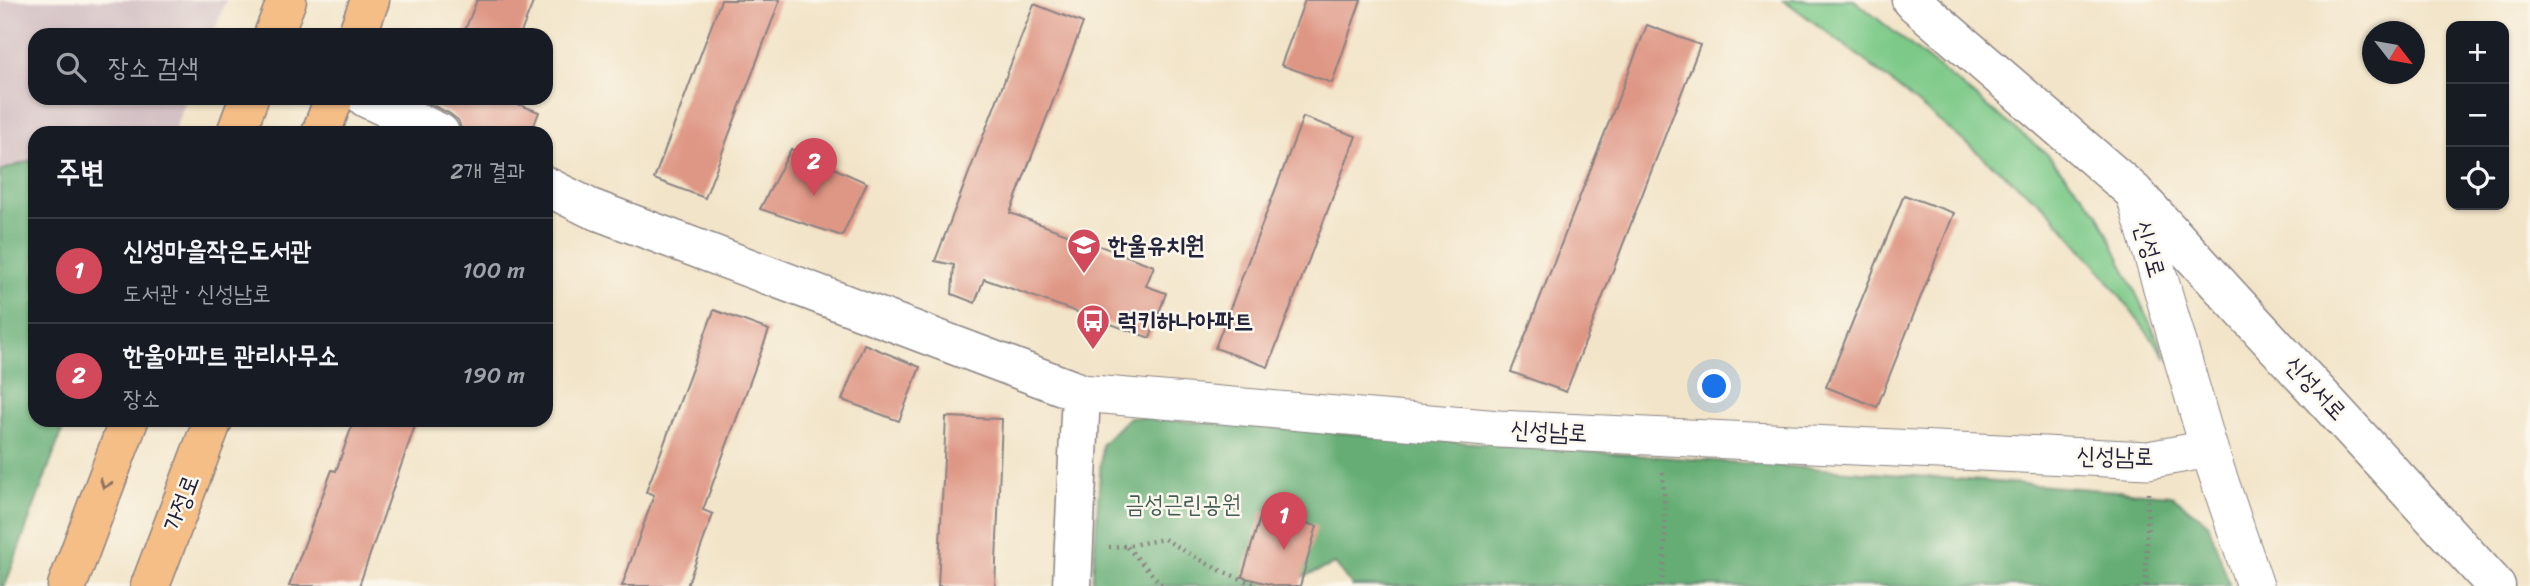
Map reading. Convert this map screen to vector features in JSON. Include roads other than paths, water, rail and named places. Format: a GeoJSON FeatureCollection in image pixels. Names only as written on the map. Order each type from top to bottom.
{"type":"FeatureCollection","features":[{"type":"Feature","properties":{"kind":"main road"},"geometry":{"type":"LineString","coordinates":[[276,28],[286,0]]}},
{"type":"Feature","properties":{"kind":"main road"},"geometry":{"type":"LineString","coordinates":[[360,28],[370,0]]}},
{"type":"Feature","properties":{"kind":"main road"},"geometry":{"type":"LineString","coordinates":[[239,126],[246,105]]}},
{"type":"Feature","properties":{"kind":"main road"},"geometry":{"type":"LineString","coordinates":[[324,126],[331,105]]}},
{"type":"Feature","properties":{"kind":"main road"},"geometry":{"type":"LineString","coordinates":[[67,586],[126,427]]}},
{"type":"Feature","properties":{"kind":"main road","name":"가정로"},"geometry":{"type":"LineString","coordinates":[[150,586],[210,427]]}},
{"type":"Feature","properties":{"kind":"street","name":"신성로"},"geometry":{"type":"LineString","coordinates":[[1911,0],[2134,192],[2209,449],[2255,586]]}},
{"type":"Feature","properties":{"kind":"street"},"geometry":{"type":"LineString","coordinates":[[381,105],[425,126]]}},
{"type":"Feature","properties":{"kind":"street"},"geometry":{"type":"LineString","coordinates":[[553,189],[603,213],[1081,393],[1072,586]]}},
{"type":"Feature","properties":{"kind":"street","name":"신성서로"},"geometry":{"type":"LineString","coordinates":[[2134,192],[2496,586]]}},
{"type":"Feature","properties":{"kind":"street","name":"신성남로"},"geometry":{"type":"LineString","coordinates":[[1081,393],[1499,429],[2148,460],[2209,449]]}},
{"type":"Feature","properties":{"kind":"place","name":"한울아파트 관리사무소"},"geometry":{"type":"Point","coordinates":[814,196]}},
{"type":"Feature","properties":{"kind":"place","name":"한울유치원"},"geometry":{"type":"Point","coordinates":[1084,275]}},
{"type":"Feature","properties":{"kind":"place","name":"럭키하나아파트"},"geometry":{"type":"Point","coordinates":[1093,351]}},
{"type":"Feature","properties":{"kind":"place","name":"신성마을작은도서관"},"geometry":{"type":"Point","coordinates":[1284,550]}},
{"type":"Feature","properties":{"kind":"park label","name":"금성근린공원"},"geometry":{"type":"Point","coordinates":[1183,504]}}]}
